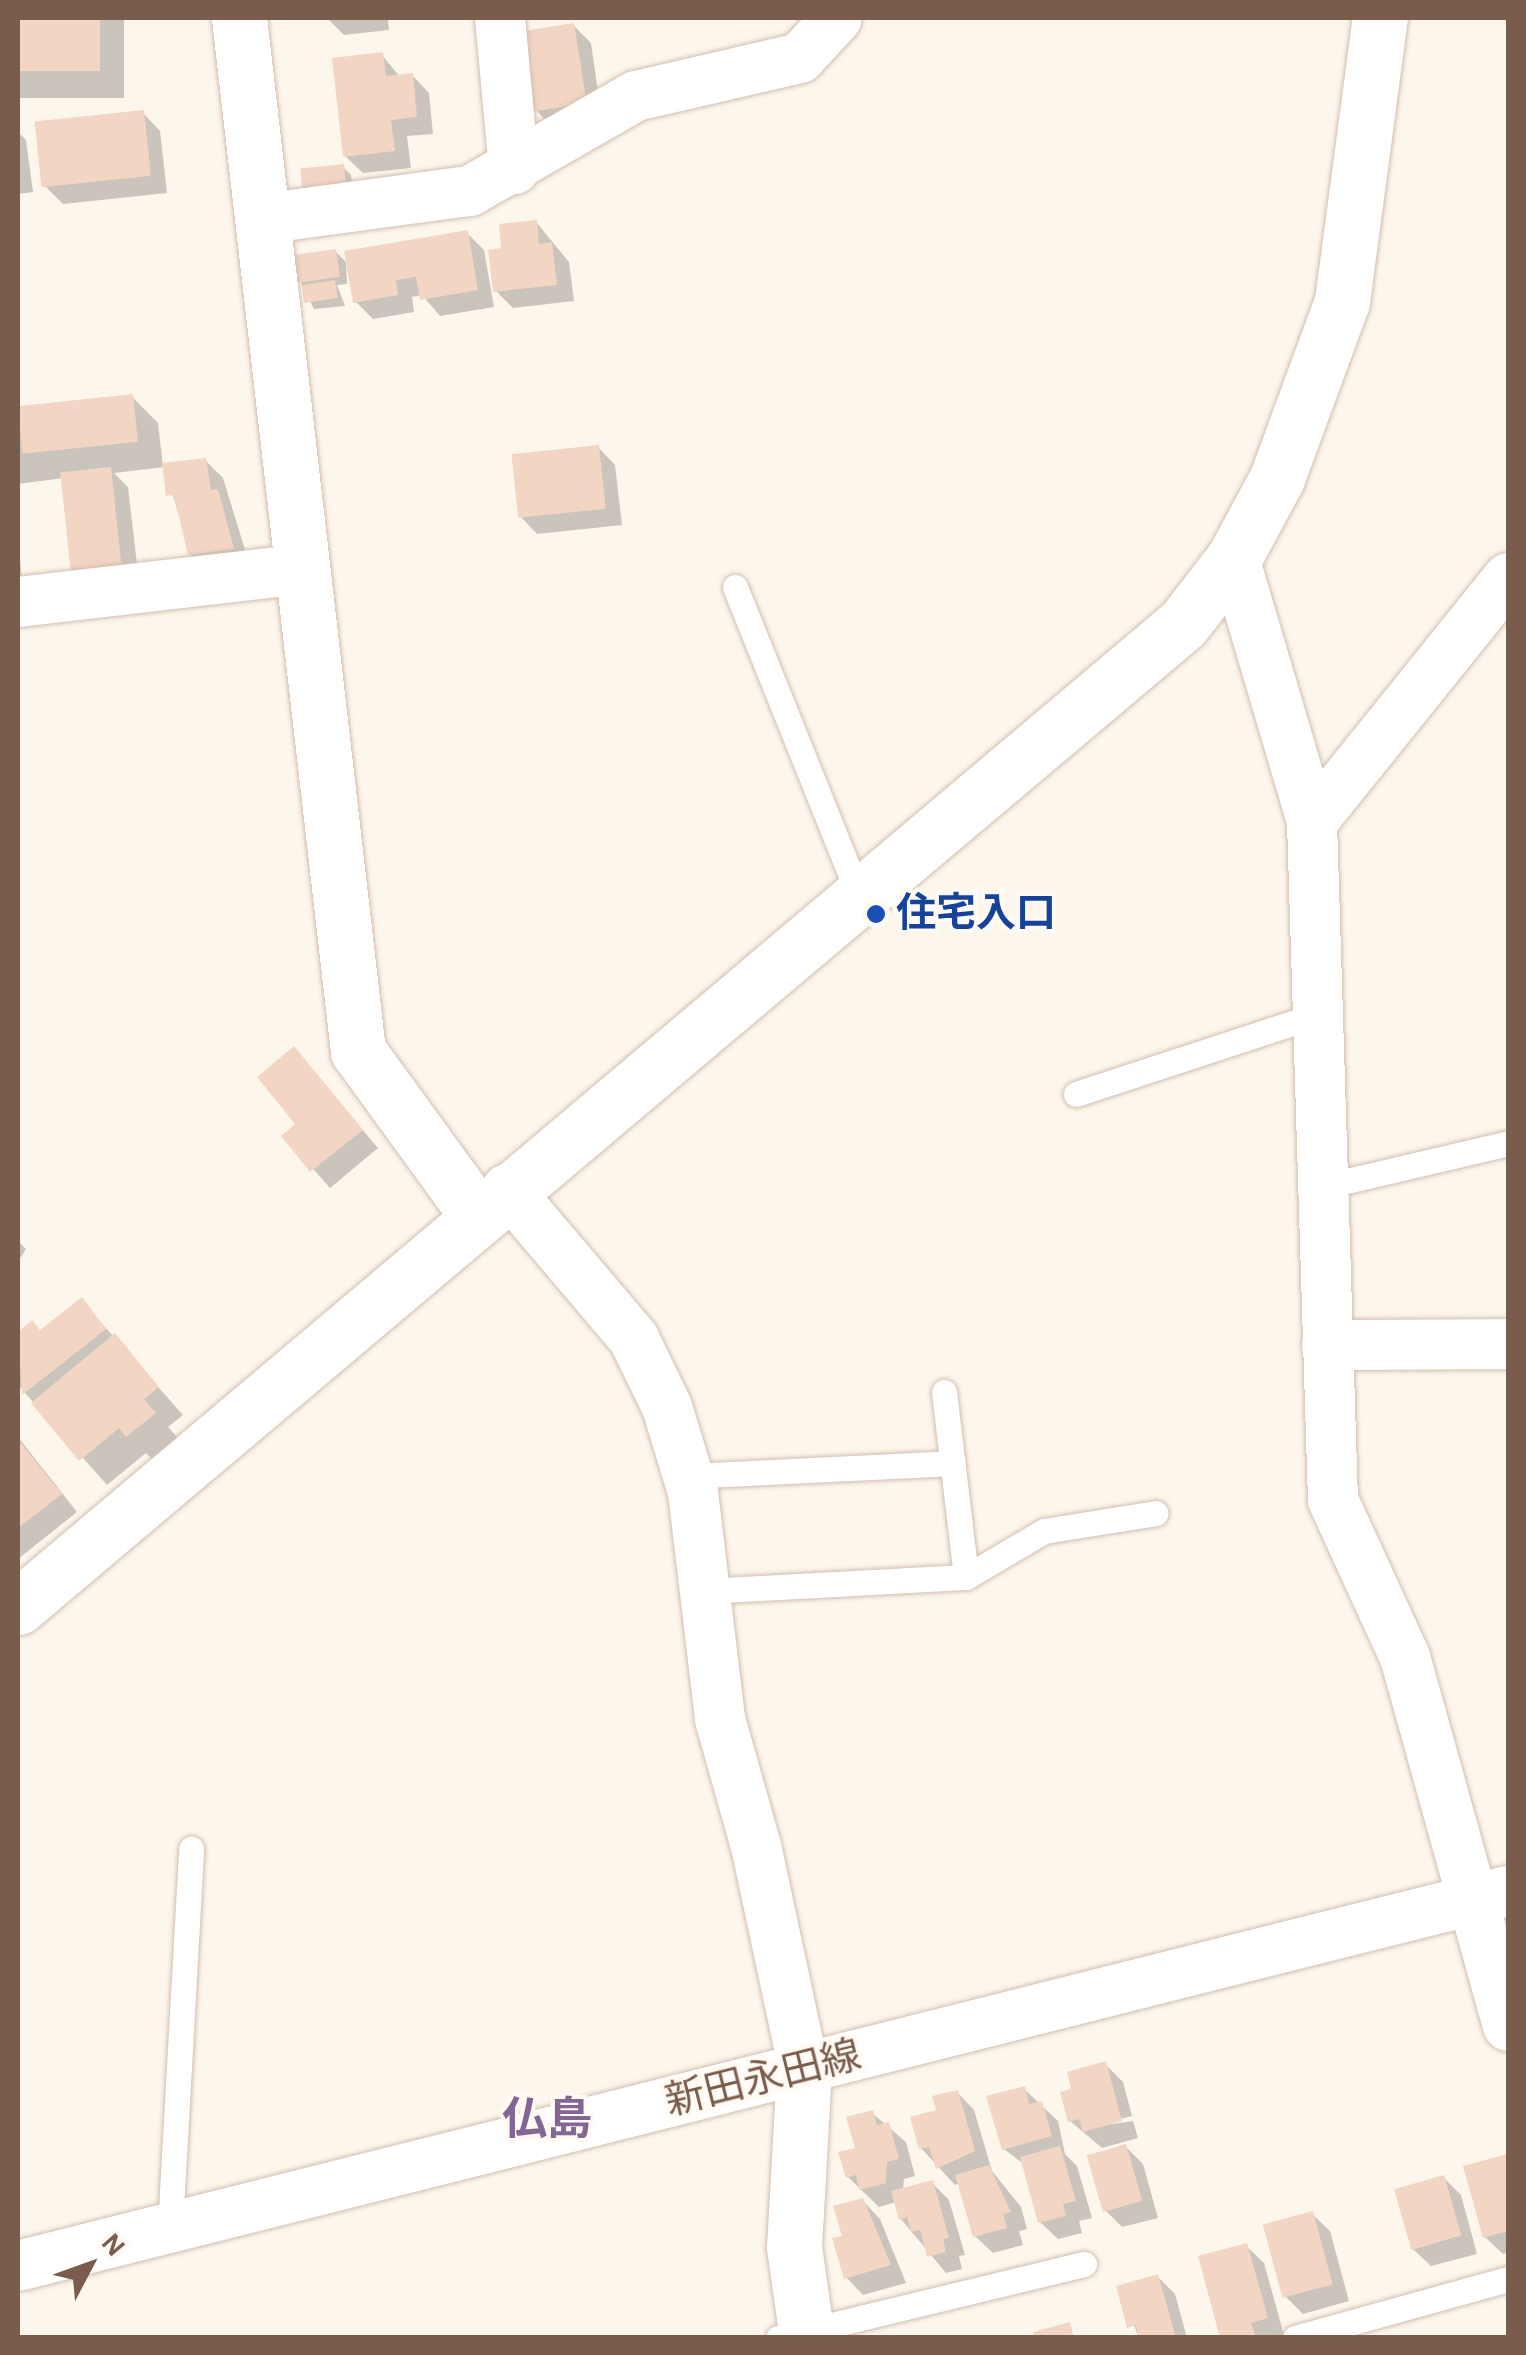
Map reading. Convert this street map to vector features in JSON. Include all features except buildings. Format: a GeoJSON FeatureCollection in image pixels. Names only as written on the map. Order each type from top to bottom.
{"type":"FeatureCollection","features":[{"type":"Feature","properties":{"kind":"street"},"geometry":{"type":"LineString","coordinates":[[238,18],[358,1051],[492,1202],[634,1339],[667,1407],[687,1476],[720,1719],[756,1846],[804,2069],[794,2247],[797,2335]]}},
{"type":"Feature","properties":{"kind":"street"},"geometry":{"type":"LineString","coordinates":[[500,18],[514,169]]}},
{"type":"Feature","properties":{"kind":"street"},"geometry":{"type":"LineString","coordinates":[[262,219],[470,191],[636,96],[800,58],[836,18]]}},
{"type":"Feature","properties":{"kind":"street"},"geometry":{"type":"LineString","coordinates":[[18,1607],[492,1202],[1183,624],[1234,558],[1276,478],[1342,301],[1380,18]]}},
{"type":"Feature","properties":{"kind":"street"},"geometry":{"type":"LineString","coordinates":[[1234,558],[1312,822],[1314,1016],[1334,1500],[1405,1657],[1491,1895],[1508,2026]]}},
{"type":"Feature","properties":{"kind":"street"},"geometry":{"type":"LineString","coordinates":[[18,602],[302,570]]}},
{"type":"Feature","properties":{"kind":"street"},"geometry":{"type":"LineString","coordinates":[[1312,822],[1508,578]]}},
{"type":"Feature","properties":{"kind":"street"},"geometry":{"type":"LineString","coordinates":[[1327,1345],[1508,1344]]}},
{"type":"Feature","properties":{"kind":"street","name":"新田永田線"},"geometry":{"type":"LineString","coordinates":[[18,2266],[1491,1895]]}},
{"type":"Feature","properties":{"kind":"lane"},"geometry":{"type":"LineString","coordinates":[[735,587],[860,895]]}},
{"type":"Feature","properties":{"kind":"lane"},"geometry":{"type":"LineString","coordinates":[[1076,1094],[1314,1016]]}},
{"type":"Feature","properties":{"kind":"lane"},"geometry":{"type":"LineString","coordinates":[[1321,1186],[1508,1143]]}},
{"type":"Feature","properties":{"kind":"lane"},"geometry":{"type":"LineString","coordinates":[[944,1392],[966,1577]]}},
{"type":"Feature","properties":{"kind":"lane"},"geometry":{"type":"LineString","coordinates":[[687,1476],[952,1464]]}},
{"type":"Feature","properties":{"kind":"lane"},"geometry":{"type":"LineString","coordinates":[[704,1591],[966,1577],[1044,1531],[1156,1512]]}},
{"type":"Feature","properties":{"kind":"lane"},"geometry":{"type":"LineString","coordinates":[[170,2228],[191,1849]]}},
{"type":"Feature","properties":{"kind":"lane"},"geometry":{"type":"LineString","coordinates":[[797,2335],[1084,2264]]}},
{"type":"Feature","properties":{"kind":"lane"},"geometry":{"type":"LineString","coordinates":[[1296,2338],[1508,2279]]}},
{"type":"Feature","properties":{"kind":"place","name":"住宅入口"},"geometry":{"type":"Point","coordinates":[876,914]}},
{"type":"Feature","properties":{"kind":"district","name":"仏島"},"geometry":{"type":"Point","coordinates":[547,2121]}}]}
